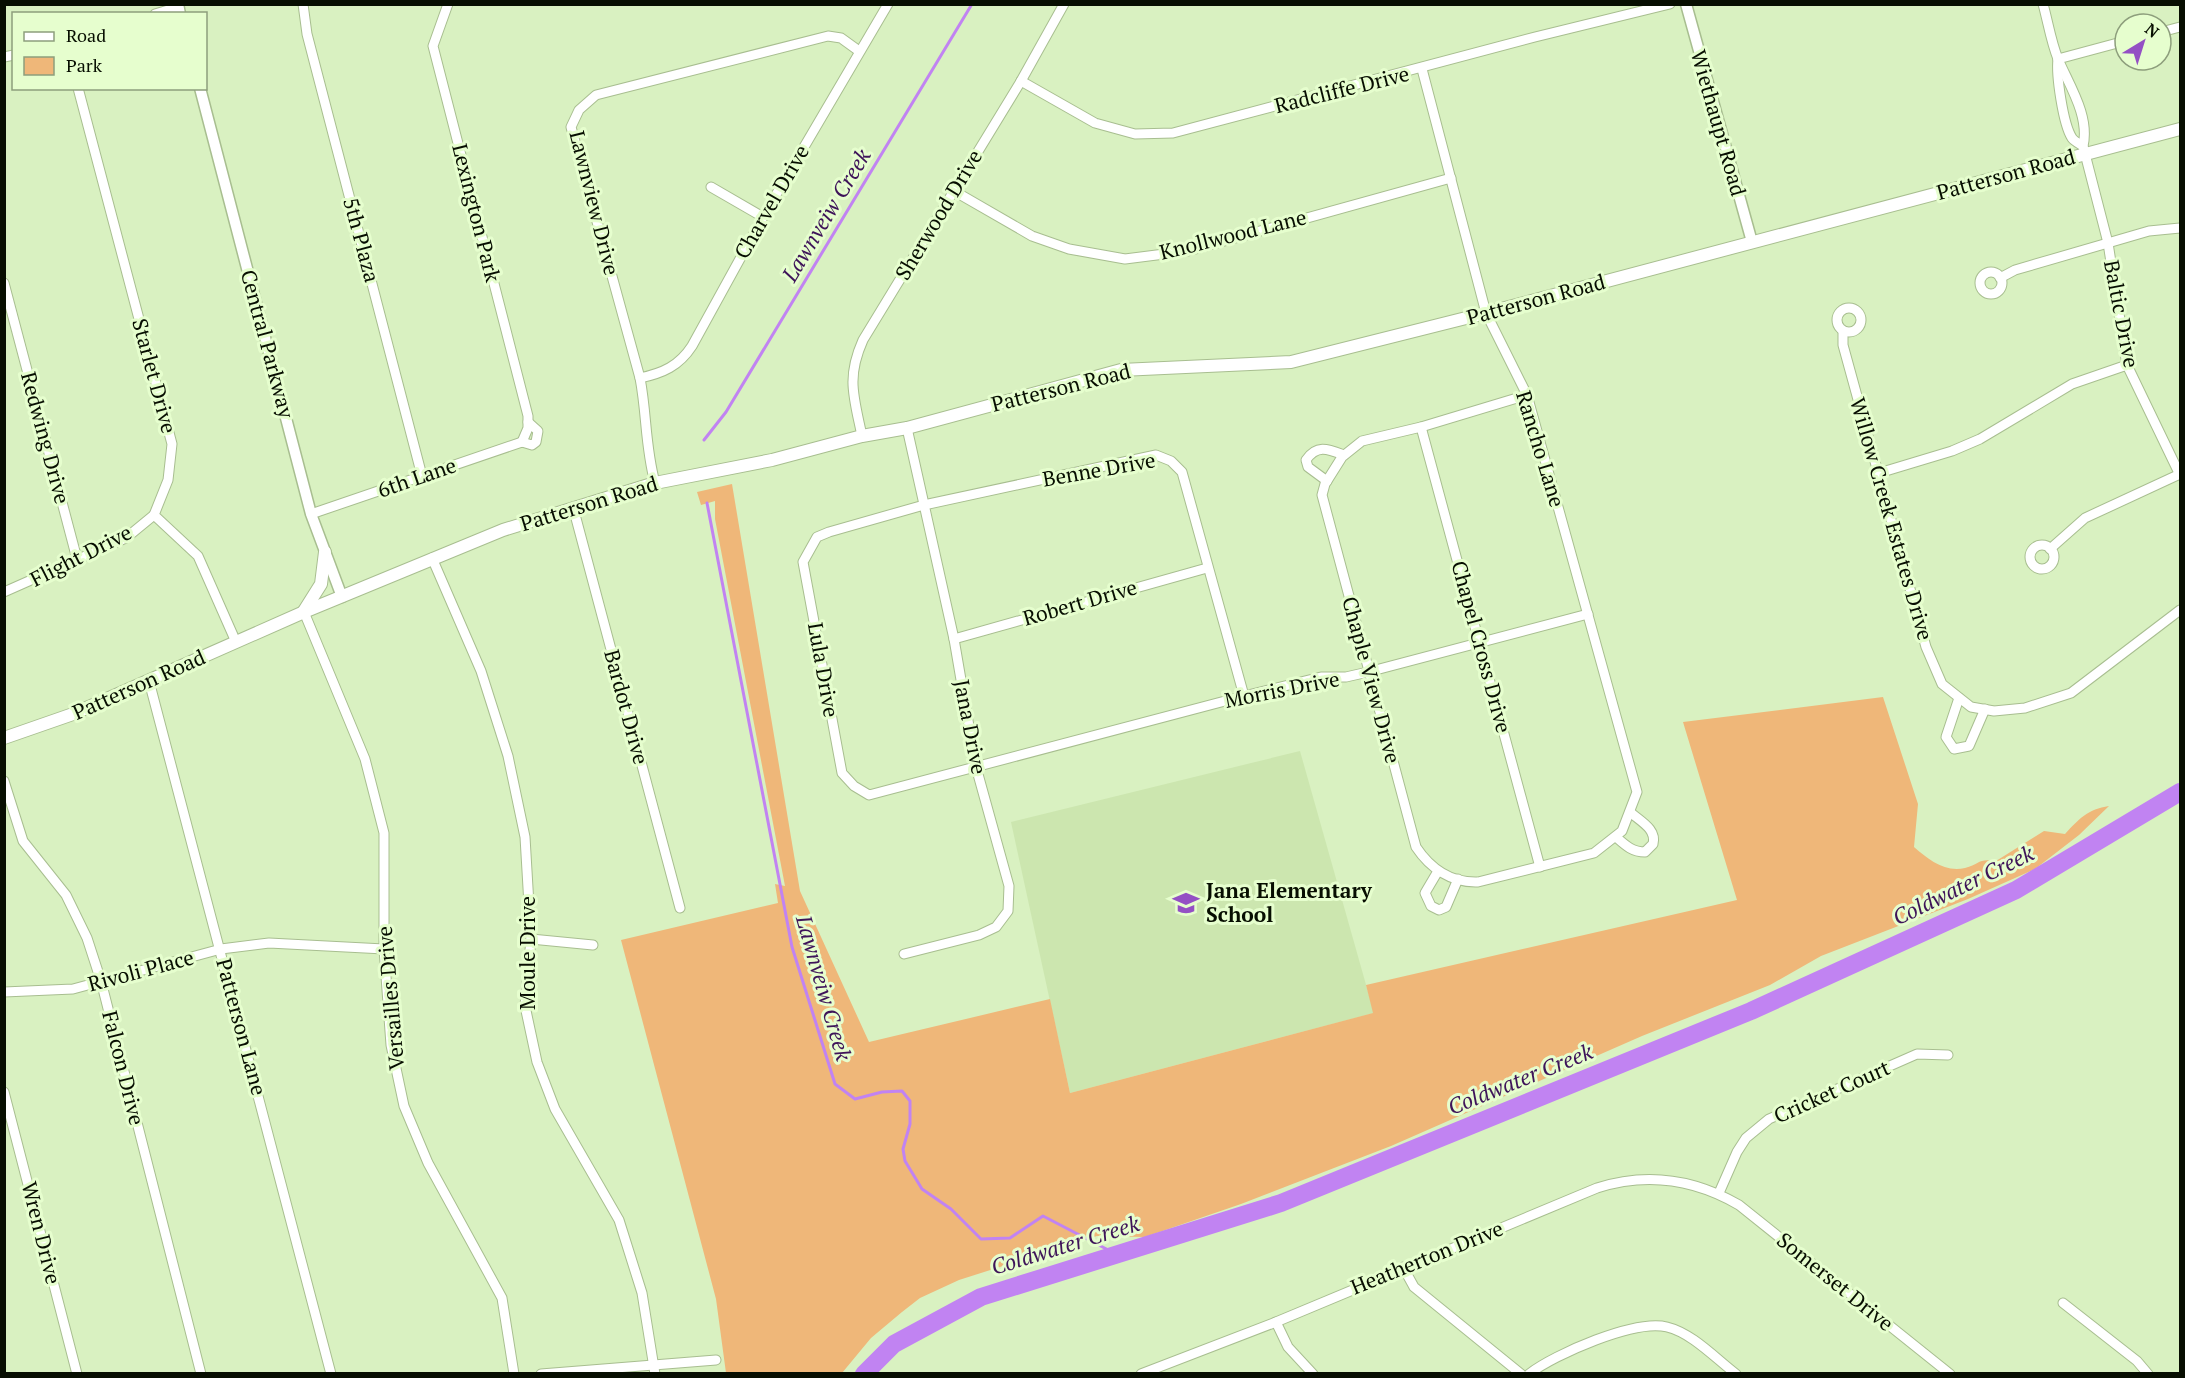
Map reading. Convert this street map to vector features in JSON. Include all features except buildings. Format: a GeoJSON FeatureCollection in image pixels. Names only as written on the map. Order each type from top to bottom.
{"type":"FeatureCollection","features":[{"type":"Feature","properties":{"kind":"main road","name":"Patterson Road"},"geometry":{"type":"LineString","coordinates":[[4,738],[73,714],[303,612],[432,558],[573,507],[655,483],[772,460],[862,436],[907,428],[1121,370],[1291,363],[1486,314],[2084,150],[2181,129]]}},
{"type":"Feature","properties":{"kind":"main road"},"geometry":{"type":"LineString","coordinates":[[303,612],[312,602],[321,584],[325,552]]}},
{"type":"Feature","properties":{"kind":"street","name":"5th Plaza"},"geometry":{"type":"LineString","coordinates":[[303,4],[307,34],[422,476]]}},
{"type":"Feature","properties":{"kind":"street","name":"Lexington Park"},"geometry":{"type":"LineString","coordinates":[[448,4],[433,46],[528,422],[522,442]]}},
{"type":"Feature","properties":{"kind":"street","name":"Charvel Drive"},"geometry":{"type":"LineString","coordinates":[[640,378],[670,369],[684,359],[763,217],[888,4]]}},
{"type":"Feature","properties":{"kind":"street","name":"Sherwood Drive"},"geometry":{"type":"LineString","coordinates":[[862,436],[853,393],[853,363],[862,340],[1021,81],[1064,4]]}},
{"type":"Feature","properties":{"kind":"street","name":"Radcliffe Drive"},"geometry":{"type":"LineString","coordinates":[[1021,81],[1095,123],[1135,134],[1173,133],[1422,69],[1535,37],[1670,4]]}},
{"type":"Feature","properties":{"kind":"street","name":"Wiethaupt Road"},"geometry":{"type":"LineString","coordinates":[[1686,4],[1752,242]]}},
{"type":"Feature","properties":{"kind":"street","name":"Baltic Drive"},"geometry":{"type":"LineString","coordinates":[[2043,4],[2058,59],[2067,73],[2086,131],[2084,150],[2108,243],[2127,365],[2180,474]]}},
{"type":"Feature","properties":{"kind":"street"},"geometry":{"type":"LineString","coordinates":[[163,12],[178,8]]}},
{"type":"Feature","properties":{"kind":"street","name":"Lawnview Drive"},"geometry":{"type":"LineString","coordinates":[[655,483],[647,451],[645,408],[640,378],[571,127],[579,110],[596,95],[828,36],[841,38],[860,51]]}},
{"type":"Feature","properties":{"kind":"street"},"geometry":{"type":"LineString","coordinates":[[2058,59],[2113,44]]}},
{"type":"Feature","properties":{"kind":"street","name":"Baltic Drive"},"geometry":{"type":"LineString","coordinates":[[2058,59],[2056,70],[2062,106],[2072,138],[2084,150]]}},
{"type":"Feature","properties":{"kind":"street","name":"Rancho Lane"},"geometry":{"type":"LineString","coordinates":[[1422,69],[1486,314],[1527,395],[1637,792],[1619,834]]}},
{"type":"Feature","properties":{"kind":"street","name":"Starlet Drive"},"geometry":{"type":"LineString","coordinates":[[79,90],[172,444],[168,480],[154,515]]}},
{"type":"Feature","properties":{"kind":"street","name":"Central Parkway"},"geometry":{"type":"LineString","coordinates":[[201,90],[311,514],[342,597]]}},
{"type":"Feature","properties":{"kind":"street","name":"Knollwood Lane"},"geometry":{"type":"LineString","coordinates":[[954,191],[1032,236],[1069,249],[1125,259],[1188,251],[1451,178]]}},
{"type":"Feature","properties":{"kind":"street"},"geometry":{"type":"LineString","coordinates":[[711,187],[763,217]]}},
{"type":"Feature","properties":{"kind":"street"},"geometry":{"type":"LineString","coordinates":[[2000,278],[2015,270],[2149,231],[2181,228]]}},
{"type":"Feature","properties":{"kind":"street","name":"Redwing Drive"},"geometry":{"type":"LineString","coordinates":[[4,283],[77,559]]}},
{"type":"Feature","properties":{"kind":"street","name":"Willow Creek Estates Drive"},"geometry":{"type":"LineString","coordinates":[[1843,331],[1843,345],[1926,647],[1942,684],[1971,707],[1994,711],[2025,708],[2070,693],[2181,610]]}},
{"type":"Feature","properties":{"kind":"street"},"geometry":{"type":"LineString","coordinates":[[1879,473],[1971,443],[2072,384],[2127,365]]}},
{"type":"Feature","properties":{"kind":"street"},"geometry":{"type":"LineString","coordinates":[[1344,455],[1320,448],[1312,451],[1306,460],[1308,467],[1326,481],[1344,455],[1362,441],[1375,436],[1421,427],[1527,395]]}},
{"type":"Feature","properties":{"kind":"street","name":"Chapel Cross Drive"},"geometry":{"type":"LineString","coordinates":[[1421,427],[1540,867]]}},
{"type":"Feature","properties":{"kind":"street","name":"Jana Drive"},"geometry":{"type":"LineString","coordinates":[[904,954],[996,927],[1008,911],[1009,886],[976,767],[954,639],[907,428]]}},
{"type":"Feature","properties":{"kind":"street","name":"6th Lane"},"geometry":{"type":"LineString","coordinates":[[311,514],[522,442]]}},
{"type":"Feature","properties":{"kind":"street","name":"Benne Drive"},"geometry":{"type":"LineString","coordinates":[[924,505],[1156,455],[1171,461],[1182,472],[1244,696]]}},
{"type":"Feature","properties":{"kind":"street"},"geometry":{"type":"LineString","coordinates":[[2050,549],[2085,518],[2180,474]]}},
{"type":"Feature","properties":{"kind":"street","name":"Chaple View Drive"},"geometry":{"type":"LineString","coordinates":[[1326,481],[1322,495],[1416,847],[1438,871],[1466,882],[1478,882],[1594,853],[1619,834]]}},
{"type":"Feature","properties":{"kind":"street","name":"Lula Drive"},"geometry":{"type":"LineString","coordinates":[[924,505],[817,537],[803,562],[842,773],[854,786],[869,795],[976,767]]}},
{"type":"Feature","properties":{"kind":"street","name":"Bardot Drive"},"geometry":{"type":"LineString","coordinates":[[573,507],[680,908]]}},
{"type":"Feature","properties":{"kind":"street"},"geometry":{"type":"LineString","coordinates":[[154,515],[198,556],[236,642]]}},
{"type":"Feature","properties":{"kind":"street","name":"Flight Drive"},"geometry":{"type":"LineString","coordinates":[[4,592],[126,538],[154,515]]}},
{"type":"Feature","properties":{"kind":"street","name":"Moule Drive"},"geometry":{"type":"LineString","coordinates":[[432,558],[481,671],[508,756],[525,837],[531,939],[525,1006],[537,1062],[555,1109],[619,1220],[642,1293],[655,1369]]}},
{"type":"Feature","properties":{"kind":"street","name":"Robert Drive"},"geometry":{"type":"LineString","coordinates":[[954,639],[1207,568]]}},
{"type":"Feature","properties":{"kind":"street","name":"Versailles Drive"},"geometry":{"type":"LineString","coordinates":[[303,612],[365,759],[384,832],[384,949],[391,1045],[404,1106],[428,1163],[502,1298],[514,1374]]}},
{"type":"Feature","properties":{"kind":"street","name":"Morris Drive"},"geometry":{"type":"LineString","coordinates":[[976,767],[1244,696],[1321,677],[1346,677],[1368,672],[1588,615]]}},
{"type":"Feature","properties":{"kind":"street","name":"Patterson Lane"},"geometry":{"type":"LineString","coordinates":[[149,681],[331,1374]]}},
{"type":"Feature","properties":{"kind":"street"},"geometry":{"type":"LineString","coordinates":[[1959,698],[1946,737],[1954,749],[1969,746],[1985,709]]}},
{"type":"Feature","properties":{"kind":"street","name":"Falcon Drive"},"geometry":{"type":"LineString","coordinates":[[4,781],[23,841],[66,895],[87,938],[101,981],[201,1374]]}},
{"type":"Feature","properties":{"kind":"street"},"geometry":{"type":"LineString","coordinates":[[1619,834],[1629,848],[1638,852],[1645,852],[1653,844],[1653,835],[1649,828],[1630,812]]}},
{"type":"Feature","properties":{"kind":"street"},"geometry":{"type":"LineString","coordinates":[[1438,871],[1425,893],[1431,906],[1439,910],[1446,907],[1458,879]]}},
{"type":"Feature","properties":{"kind":"street"},"geometry":{"type":"LineString","coordinates":[[531,939],[593,945]]}},
{"type":"Feature","properties":{"kind":"street","name":"Rivoli Place"},"geometry":{"type":"LineString","coordinates":[[4,992],[73,989],[221,949],[269,943],[384,949]]}},
{"type":"Feature","properties":{"kind":"street","name":"Cricket Court"},"geometry":{"type":"LineString","coordinates":[[1719,1193],[1737,1152],[1746,1138],[1769,1119],[1917,1054],[1948,1055]]}},
{"type":"Feature","properties":{"kind":"street","name":"Wren Drive"},"geometry":{"type":"LineString","coordinates":[[4,1092],[77,1374]]}},
{"type":"Feature","properties":{"kind":"street","name":"Heatherton Drive"},"geometry":{"type":"LineString","coordinates":[[1141,1374],[1276,1322],[1403,1267],[1614,1182],[1665,1178],[1719,1193]]}},
{"type":"Feature","properties":{"kind":"street","name":"Somerset Drive"},"geometry":{"type":"LineString","coordinates":[[1719,1193],[1739,1205],[1782,1238],[1950,1374]]}},
{"type":"Feature","properties":{"kind":"street"},"geometry":{"type":"LineString","coordinates":[[1403,1267],[1414,1287],[1521,1374]]}},
{"type":"Feature","properties":{"kind":"street"},"geometry":{"type":"LineString","coordinates":[[2063,1303],[2137,1360],[2148,1374]]}},
{"type":"Feature","properties":{"kind":"street"},"geometry":{"type":"LineString","coordinates":[[1276,1322],[1288,1347],[1313,1374]]}},
{"type":"Feature","properties":{"kind":"street"},"geometry":{"type":"LineString","coordinates":[[1529,1374],[1561,1355],[1631,1328],[1649,1326],[1666,1327],[1683,1334],[1736,1374]]}},
{"type":"Feature","properties":{"kind":"street"},"geometry":{"type":"LineString","coordinates":[[541,1374],[655,1369],[716,1360]]}},
{"type":"Feature","properties":{"kind":"shaded area","name":"Jana Elementary School"},"geometry":{"type":"Polygon","coordinates":[[[1300,751],[1374,1013],[1070,1093],[1011,822],[1300,751]]]}},
{"type":"Feature","properties":{"kind":"green space"},"geometry":{"type":"Polygon","coordinates":[[[732,484],[800,891],[869,1042],[1050,999],[1070,1093],[1373,1013],[1366,985],[1737,900],[1683,722],[1883,697],[1918,804],[1914,847],[1931,860],[1951,869],[1965,868],[1986,860],[1996,861],[2044,831],[2065,834],[2084,816],[2109,806],[2079,835],[2035,869],[1968,899],[1821,956],[1770,985],[1642,1036],[1391,1146],[1241,1204],[1145,1237],[1097,1236],[959,1280],[920,1298],[902,1312],[871,1338],[842,1373],[726,1373],[716,1299],[621,940],[778,903],[775,884],[785,886],[715,519],[715,501],[701,505],[697,492],[732,484]]]}},
{"type":"Feature","properties":{"kind":"waterway","name":"Lawnveiw Creek"},"geometry":{"type":"LineString","coordinates":[[704,440],[726,412],[972,4]]}},
{"type":"Feature","properties":{"kind":"waterway","name":"Lawnveiw Creek"},"geometry":{"type":"LineString","coordinates":[[707,503],[792,947],[835,1084],[855,1099],[882,1092],[902,1091],[910,1101],[910,1124],[903,1149],[905,1161],[922,1189],[951,1209],[981,1239],[1010,1238],[1043,1216],[1116,1254]]}},
{"type":"Feature","properties":{"kind":"waterway","name":"Coldwater Creek"},"geometry":{"type":"LineString","coordinates":[[864,1374],[894,1344],[981,1297],[1281,1203],[1751,1011],[2016,890],[2180,792]]}},
{"type":"Feature","properties":{"kind":"place","name":"Jana Elementary School"},"geometry":{"type":"Point","coordinates":[1186,903]}}]}
